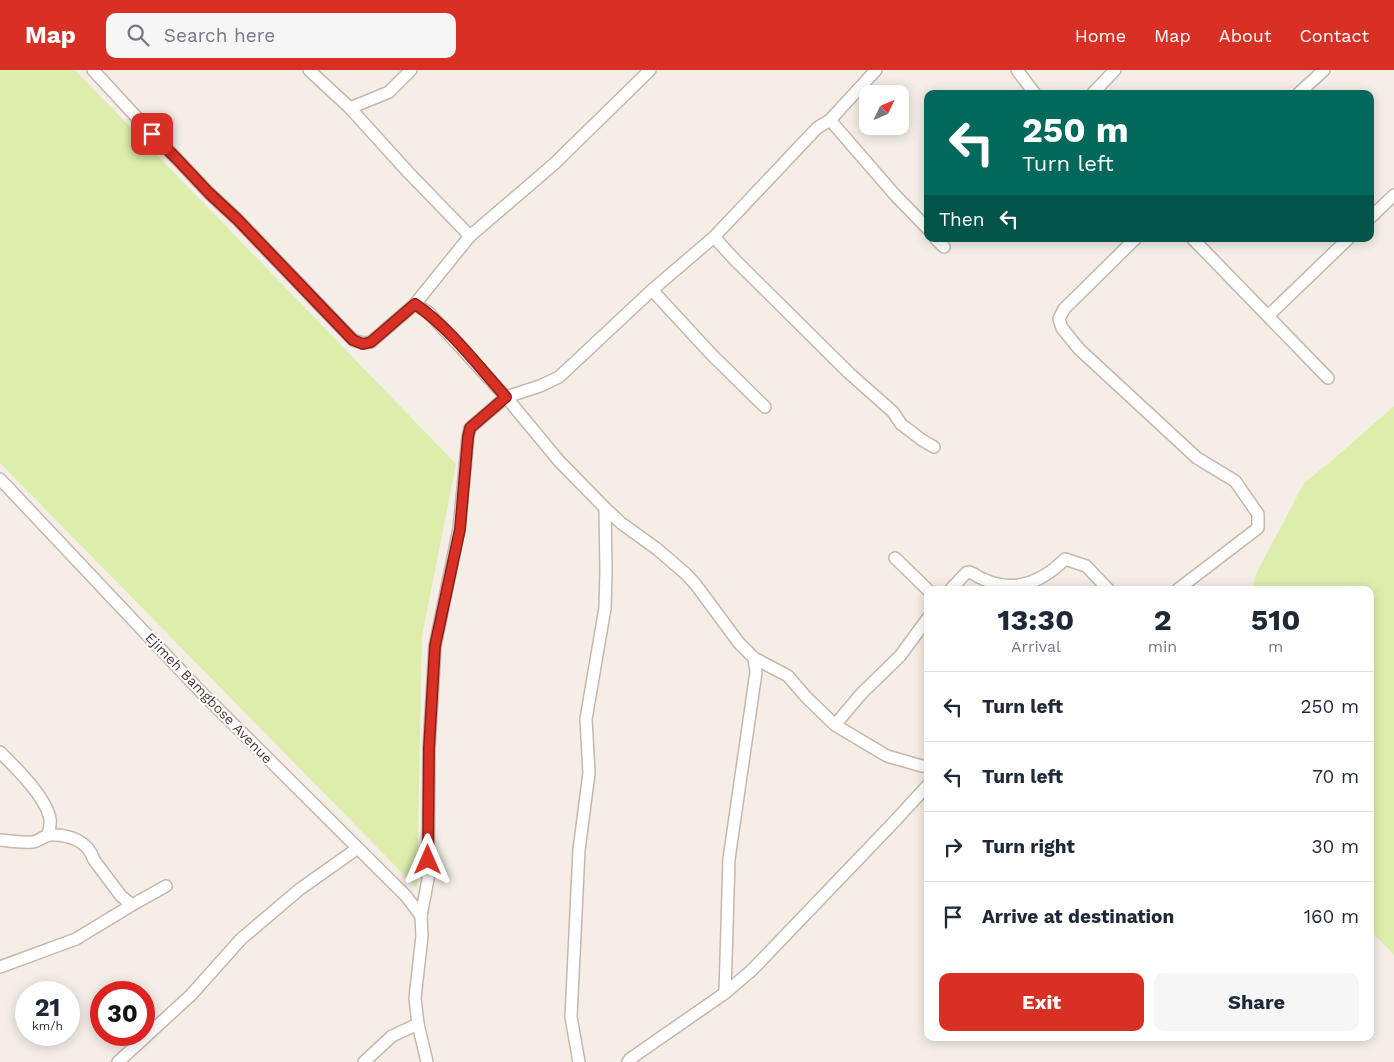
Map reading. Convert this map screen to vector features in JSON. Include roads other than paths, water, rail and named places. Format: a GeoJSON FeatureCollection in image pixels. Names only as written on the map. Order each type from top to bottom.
{"type":"FeatureCollection","features":[{"type":"Feature","properties":{"kind":"street"},"geometry":{"type":"LineString","coordinates":[[93,70],[152,134],[353,340],[363,344],[371,342],[415,304],[470,236],[554,164],[650,70]]}},
{"type":"Feature","properties":{"kind":"street"},"geometry":{"type":"LineString","coordinates":[[309,70],[350,108],[470,236]]}},
{"type":"Feature","properties":{"kind":"street"},"geometry":{"type":"LineString","coordinates":[[350,108],[389,92],[411,70]]}},
{"type":"Feature","properties":{"kind":"street"},"geometry":{"type":"LineString","coordinates":[[428,1062],[418,1024],[415,998],[422,936],[421,916],[428,878],[429,748],[435,646],[460,529],[470,428],[506,397],[540,386],[559,377],[652,290],[714,237],[817,128],[830,120],[876,70]]}},
{"type":"Feature","properties":{"kind":"street"},"geometry":{"type":"LineString","coordinates":[[1017,70],[1032,90]]}},
{"type":"Feature","properties":{"kind":"street"},"geometry":{"type":"LineString","coordinates":[[1096,90],[1116,70]]}},
{"type":"Feature","properties":{"kind":"street"},"geometry":{"type":"LineString","coordinates":[[1302,90],[1324,70]]}},
{"type":"Feature","properties":{"kind":"street"},"geometry":{"type":"LineString","coordinates":[[830,120],[895,195],[924,225]]}},
{"type":"Feature","properties":{"kind":"street"},"geometry":{"type":"LineString","coordinates":[[1374,214],[1394,195]]}},
{"type":"Feature","properties":{"kind":"street"},"geometry":{"type":"LineString","coordinates":[[714,237],[849,373],[893,412],[901,424],[934,447]]}},
{"type":"Feature","properties":{"kind":"street"},"geometry":{"type":"LineString","coordinates":[[1132,242],[1064,309],[1059,318],[1062,328],[1079,349],[1197,458],[1235,481],[1258,514],[1258,528],[1182,586]]}},
{"type":"Feature","properties":{"kind":"street"},"geometry":{"type":"LineString","coordinates":[[1195,242],[1269,315],[1328,378]]}},
{"type":"Feature","properties":{"kind":"street"},"geometry":{"type":"LineString","coordinates":[[1269,315],[1345,242]]}},
{"type":"Feature","properties":{"kind":"street"},"geometry":{"type":"LineString","coordinates":[[652,290],[765,407]]}},
{"type":"Feature","properties":{"kind":"street"},"geometry":{"type":"LineString","coordinates":[[415,304],[442,326],[506,397],[559,461],[605,508],[686,574],[739,643],[754,658],[788,676],[806,697],[835,725],[887,756],[924,766]]}},
{"type":"Feature","properties":{"kind":"street","name":"Ejimeh Bamgbose Avenue"},"geometry":{"type":"LineString","coordinates":[[0,479],[200,691],[406,896],[421,916]]}},
{"type":"Feature","properties":{"kind":"street"},"geometry":{"type":"LineString","coordinates":[[579,1062],[571,1017],[580,850],[589,773],[586,719],[605,608],[605,508]]}},
{"type":"Feature","properties":{"kind":"street"},"geometry":{"type":"LineString","coordinates":[[895,558],[924,586]]}},
{"type":"Feature","properties":{"kind":"street"},"geometry":{"type":"LineString","coordinates":[[954,586],[969,572],[984,580],[1009,586],[1024,586],[1056,568],[1065,559],[1086,566],[1105,586]]}},
{"type":"Feature","properties":{"kind":"street"},"geometry":{"type":"LineString","coordinates":[[835,725],[861,694],[900,656],[924,623]]}},
{"type":"Feature","properties":{"kind":"street"},"geometry":{"type":"LineString","coordinates":[[725,993],[729,858],[756,672],[754,658]]}},
{"type":"Feature","properties":{"kind":"street"},"geometry":{"type":"LineString","coordinates":[[0,752],[24,775],[48,812],[50,821],[48,835]]}},
{"type":"Feature","properties":{"kind":"street"},"geometry":{"type":"LineString","coordinates":[[628,1062],[725,993],[752,970],[924,789]]}},
{"type":"Feature","properties":{"kind":"street"},"geometry":{"type":"LineString","coordinates":[[0,840],[34,842],[48,835],[76,839],[84,844],[121,896],[132,905]]}},
{"type":"Feature","properties":{"kind":"street"},"geometry":{"type":"LineString","coordinates":[[118,1062],[191,995],[242,939],[300,889],[358,848]]}},
{"type":"Feature","properties":{"kind":"street"},"geometry":{"type":"LineString","coordinates":[[0,967],[76,939],[166,886]]}},
{"type":"Feature","properties":{"kind":"street"},"geometry":{"type":"LineString","coordinates":[[364,1062],[392,1036],[418,1024]]}}]}
